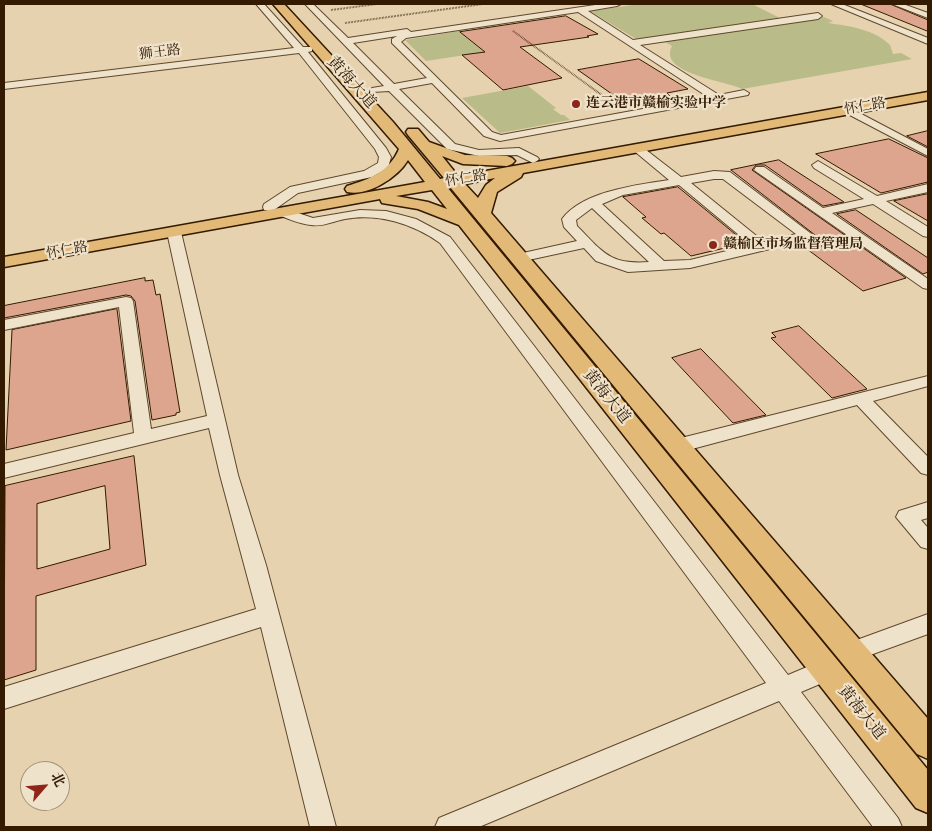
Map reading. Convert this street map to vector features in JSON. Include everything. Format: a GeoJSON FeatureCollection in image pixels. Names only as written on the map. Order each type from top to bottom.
{"type":"FeatureCollection","features":[{"type":"Feature","properties":{"kind":"main road","name":"黄海大道"},"geometry":{"type":"LineString","coordinates":[[278,4],[310,49],[355,86],[416,147],[475,219],[826,670],[928,796]]}},
{"type":"Feature","properties":{"kind":"main road","name":"黄海大道"},"geometry":{"type":"LineString","coordinates":[[293,4],[383,88],[416,147]]}},
{"type":"Feature","properties":{"kind":"main road","name":"怀仁路"},"geometry":{"type":"LineString","coordinates":[[4,254],[339,198],[928,89]]}},
{"type":"Feature","properties":{"kind":"main road","name":"怀仁路"},"geometry":{"type":"LineString","coordinates":[[537,162],[636,148],[928,96]]}},
{"type":"Feature","properties":{"kind":"main road"},"geometry":{"type":"LineString","coordinates":[[339,198],[391,173],[416,147],[463,159],[537,162]]}},
{"type":"Feature","properties":{"kind":"main road"},"geometry":{"type":"LineString","coordinates":[[339,198],[406,201],[475,219],[484,200],[495,185],[501,180],[537,162]]}},
{"type":"Feature","properties":{"kind":"main road","name":"怀仁路"},"geometry":{"type":"LineString","coordinates":[[4,262],[174,232],[276,209]]}},
{"type":"Feature","properties":{"kind":"main road","name":"黄海大道"},"geometry":{"type":"LineString","coordinates":[[475,219],[519,258],[928,743]]}},
{"type":"Feature","properties":{"kind":"street"},"geometry":{"type":"LineString","coordinates":[[260,4],[310,49],[380,148],[385,158],[384,165],[360,177],[294,190],[276,209],[310,222],[358,214],[406,218],[432,229],[445,240],[889,827]]}},
{"type":"Feature","properties":{"kind":"street"},"geometry":{"type":"LineString","coordinates":[[309,4],[346,41],[383,88],[451,147],[480,153],[518,151],[537,162]]}},
{"type":"Feature","properties":{"kind":"street"},"geometry":{"type":"LineString","coordinates":[[346,41],[591,4]]}},
{"type":"Feature","properties":{"kind":"street"},"geometry":{"type":"LineString","coordinates":[[617,4],[404,36],[395,40],[493,138],[744,93]]}},
{"type":"Feature","properties":{"kind":"street"},"geometry":{"type":"LineString","coordinates":[[838,5],[852,4]]}},
{"type":"Feature","properties":{"kind":"street"},"geometry":{"type":"LineString","coordinates":[[896,4],[928,16]]}},
{"type":"Feature","properties":{"kind":"street"},"geometry":{"type":"LineString","coordinates":[[838,5],[928,42]]}},
{"type":"Feature","properties":{"kind":"street"},"geometry":{"type":"LineString","coordinates":[[579,9],[717,98]]}},
{"type":"Feature","properties":{"kind":"street"},"geometry":{"type":"LineString","coordinates":[[632,43],[818,16]]}},
{"type":"Feature","properties":{"kind":"street","name":"狮王路"},"geometry":{"type":"LineString","coordinates":[[4,86],[310,49]]}},
{"type":"Feature","properties":{"kind":"street"},"geometry":{"type":"LineString","coordinates":[[383,88],[433,80]]}},
{"type":"Feature","properties":{"kind":"street"},"geometry":{"type":"LineString","coordinates":[[848,110],[928,153]]}},
{"type":"Feature","properties":{"kind":"street"},"geometry":{"type":"LineString","coordinates":[[902,139],[920,137],[928,139]]}},
{"type":"Feature","properties":{"kind":"street"},"geometry":{"type":"LineString","coordinates":[[636,148],[762,247]]}},
{"type":"Feature","properties":{"kind":"street"},"geometry":{"type":"LineString","coordinates":[[818,165],[928,233]]}},
{"type":"Feature","properties":{"kind":"street"},"geometry":{"type":"LineString","coordinates":[[760,170],[928,285]]}},
{"type":"Feature","properties":{"kind":"street"},"geometry":{"type":"LineString","coordinates":[[714,175],[726,175],[807,236],[690,264],[628,268],[601,258],[571,227],[569,219],[576,212],[620,192],[680,181],[714,175]]}},
{"type":"Feature","properties":{"kind":"street"},"geometry":{"type":"LineString","coordinates":[[821,212],[928,188]]}},
{"type":"Feature","properties":{"kind":"street"},"geometry":{"type":"LineString","coordinates":[[594,203],[661,266]]}},
{"type":"Feature","properties":{"kind":"street"},"geometry":{"type":"LineString","coordinates":[[174,232],[229,475],[256,564],[323,827]]}},
{"type":"Feature","properties":{"kind":"street"},"geometry":{"type":"LineString","coordinates":[[519,258],[587,243]]}},
{"type":"Feature","properties":{"kind":"street"},"geometry":{"type":"LineString","coordinates":[[4,325],[126,301],[143,437]]}},
{"type":"Feature","properties":{"kind":"street"},"geometry":{"type":"LineString","coordinates":[[677,446],[928,382]]}},
{"type":"Feature","properties":{"kind":"street"},"geometry":{"type":"LineString","coordinates":[[860,398],[928,468]]}},
{"type":"Feature","properties":{"kind":"street"},"geometry":{"type":"LineString","coordinates":[[4,471],[217,420]]}},
{"type":"Feature","properties":{"kind":"street"},"geometry":{"type":"LineString","coordinates":[[928,510],[906,517],[928,541]]}},
{"type":"Feature","properties":{"kind":"street"},"geometry":{"type":"LineString","coordinates":[[4,698],[269,615]]}},
{"type":"Feature","properties":{"kind":"street"},"geometry":{"type":"LineString","coordinates":[[851,652],[928,624]]}},
{"type":"Feature","properties":{"kind":"street"},"geometry":{"type":"LineString","coordinates":[[448,827],[826,670]]}},
{"type":"Feature","properties":{"kind":"path"},"geometry":{"type":"LineString","coordinates":[[318,12],[377,4]]}},
{"type":"Feature","properties":{"kind":"path"},"geometry":{"type":"LineString","coordinates":[[330,25],[483,4]]}},
{"type":"Feature","properties":{"kind":"path"},"geometry":{"type":"LineString","coordinates":[[500,21],[629,114]]}},
{"type":"Feature","properties":{"kind":"green space"},"geometry":{"type":"Polygon","coordinates":[[[640,4],[752,4],[780,18],[636,39],[590,11],[640,4]]]}},
{"type":"Feature","properties":{"kind":"green space"},"geometry":{"type":"Polygon","coordinates":[[[824,17],[833,21],[828,23],[861,29],[877,35],[890,45],[893,54],[901,53],[912,59],[742,89],[684,70],[670,56],[672,46],[665,42],[824,17]]]}},
{"type":"Feature","properties":{"kind":"green space"},"geometry":{"type":"Polygon","coordinates":[[[459,31],[485,52],[426,61],[405,40],[459,31]]]}},
{"type":"Feature","properties":{"kind":"green space"},"geometry":{"type":"Polygon","coordinates":[[[528,86],[556,108],[553,109],[570,120],[500,133],[462,98],[528,86]]]}},
{"type":"Feature","properties":{"kind":"building"},"geometry":{"type":"Polygon","coordinates":[[[861,4],[890,4],[928,20],[928,31],[861,4]]]}},
{"type":"Feature","properties":{"kind":"building"},"geometry":{"type":"Polygon","coordinates":[[[566,16],[598,34],[520,47],[562,78],[503,90],[462,55],[485,52],[460,32],[566,16]]]}},
{"type":"Feature","properties":{"kind":"building"},"geometry":{"type":"Polygon","coordinates":[[[639,59],[688,89],[667,93],[670,96],[626,104],[578,70],[639,59]]]}},
{"type":"Feature","properties":{"kind":"building"},"geometry":{"type":"Polygon","coordinates":[[[928,131],[928,147],[907,136],[928,131]]]}},
{"type":"Feature","properties":{"kind":"building"},"geometry":{"type":"Polygon","coordinates":[[[889,139],[928,158],[928,182],[881,193],[816,154],[889,139]]]}},
{"type":"Feature","properties":{"kind":"building"},"geometry":{"type":"Polygon","coordinates":[[[779,160],[844,202],[823,206],[765,165],[756,165],[752,170],[906,278],[863,291],[807,249],[826,245],[731,170],[779,160]]]}},
{"type":"Feature","properties":{"kind":"building"},"geometry":{"type":"Polygon","coordinates":[[[678,187],[746,243],[691,256],[664,233],[661,234],[642,218],[646,217],[623,197],[678,187]]]}},
{"type":"Feature","properties":{"kind":"building"},"geometry":{"type":"Polygon","coordinates":[[[928,194],[928,221],[894,201],[928,194]]]}},
{"type":"Feature","properties":{"kind":"building"},"geometry":{"type":"Polygon","coordinates":[[[856,210],[928,258],[928,272],[923,274],[837,214],[856,210]]]}},
{"type":"Feature","properties":{"kind":"building"},"geometry":{"type":"Polygon","coordinates":[[[145,278],[145,281],[153,280],[156,295],[160,294],[180,412],[176,413],[176,415],[152,420],[135,301],[131,296],[126,295],[4,318],[4,306],[145,278]]]}},
{"type":"Feature","properties":{"kind":"building"},"geometry":{"type":"Polygon","coordinates":[[[117,309],[131,421],[6,450],[12,330],[117,309]]]}},
{"type":"Feature","properties":{"kind":"building"},"geometry":{"type":"Polygon","coordinates":[[[799,326],[867,389],[832,398],[771,338],[776,337],[772,333],[799,326]]]}},
{"type":"Feature","properties":{"kind":"building"},"geometry":{"type":"Polygon","coordinates":[[[701,349],[766,415],[733,423],[672,358],[701,349]]]}},
{"type":"Feature","properties":{"kind":"building"},"geometry":{"type":"Polygon","coordinates":[[[134,456],[146,565],[36,596],[36,670],[4,680],[5,486],[134,456]],[[105,486],[37,504],[37,569],[110,549],[105,486]]]}},
{"type":"Feature","properties":{"kind":"place","name":"连云港市赣榆实验中学"},"geometry":{"type":"Point","coordinates":[576,104]}},
{"type":"Feature","properties":{"kind":"place","name":"赣榆区市场监督管理局"},"geometry":{"type":"Point","coordinates":[713,245]}}]}
